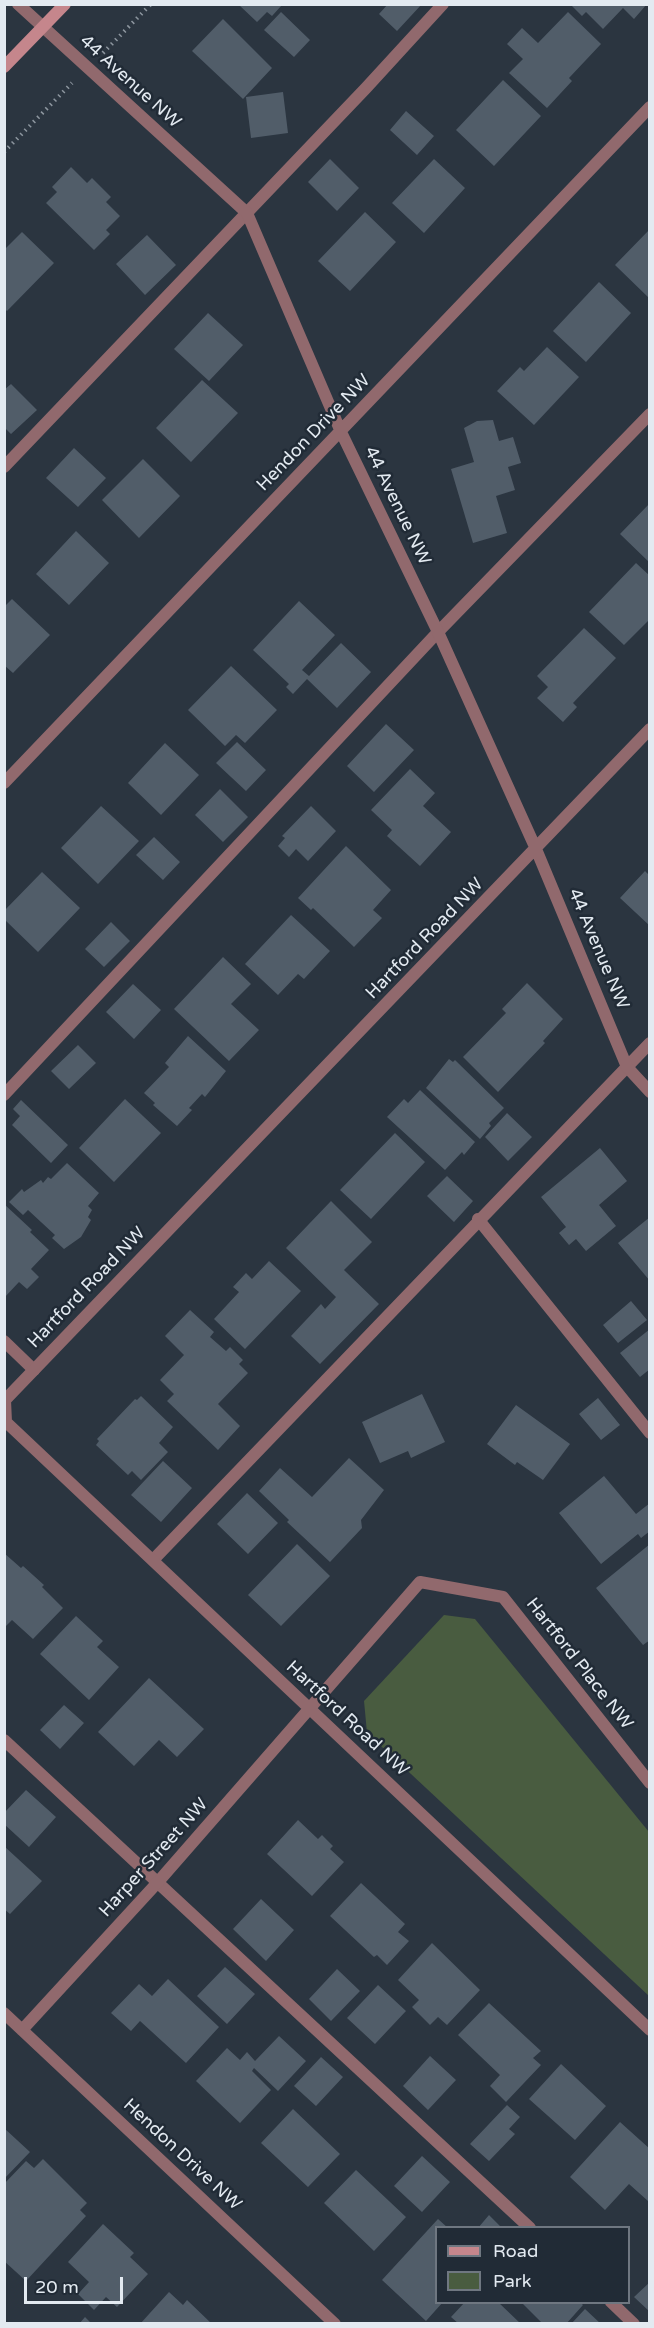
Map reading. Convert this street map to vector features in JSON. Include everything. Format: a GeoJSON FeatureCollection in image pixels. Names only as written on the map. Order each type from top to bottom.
{"type":"FeatureCollection","features":[{"type":"Feature","properties":{"kind":"main road"},"geometry":{"type":"LineString","coordinates":[[4,67],[65,4]]}},
{"type":"Feature","properties":{"kind":"street","name":"44 Avenue NW"},"geometry":{"type":"LineString","coordinates":[[18,4],[247,213],[341,432],[438,632],[536,849],[627,1067],[650,1092]]}},
{"type":"Feature","properties":{"kind":"street"},"geometry":{"type":"LineString","coordinates":[[4,467],[443,4]]}},
{"type":"Feature","properties":{"kind":"street","name":"Hendon Drive NW"},"geometry":{"type":"LineString","coordinates":[[4,783],[650,107]]}},
{"type":"Feature","properties":{"kind":"street"},"geometry":{"type":"LineString","coordinates":[[4,1095],[438,632],[650,414]]}},
{"type":"Feature","properties":{"kind":"street","name":"Hartford Road NW"},"geometry":{"type":"LineString","coordinates":[[650,729],[5,1400],[6,1422],[154,1559],[650,2030]]}},
{"type":"Feature","properties":{"kind":"street"},"geometry":{"type":"LineString","coordinates":[[154,1559],[478,1219],[650,1043]]}},
{"type":"Feature","properties":{"kind":"street"},"geometry":{"type":"LineString","coordinates":[[478,1219],[650,1433]]}},
{"type":"Feature","properties":{"kind":"street"},"geometry":{"type":"LineString","coordinates":[[4,1341],[34,1370]]}},
{"type":"Feature","properties":{"kind":"street","name":"Hartford Place NW"},"geometry":{"type":"LineString","coordinates":[[309,1708],[420,1582],[503,1597],[650,1783]]}},
{"type":"Feature","properties":{"kind":"street","name":"Harper Street NW"},"geometry":{"type":"LineString","coordinates":[[22,2030],[158,1882],[309,1708]]}},
{"type":"Feature","properties":{"kind":"street"},"geometry":{"type":"LineString","coordinates":[[4,1740],[528,2226]]}},
{"type":"Feature","properties":{"kind":"street","name":"Hendon Drive NW"},"geometry":{"type":"LineString","coordinates":[[4,2013],[334,2324]]}},
{"type":"Feature","properties":{"kind":"street"},"geometry":{"type":"LineString","coordinates":[[613,2304],[634,2324]]}},
{"type":"Feature","properties":{"kind":"path"},"geometry":{"type":"LineString","coordinates":[[114,41],[151,4]]}},
{"type":"Feature","properties":{"kind":"path"},"geometry":{"type":"LineString","coordinates":[[4,152],[62,92]]}},
{"type":"Feature","properties":{"kind":"green space"},"geometry":{"type":"Polygon","coordinates":[[[444,1615],[475,1619],[649,1832],[649,1996],[367,1733],[364,1701],[444,1615]]]}},
{"type":"Feature","properties":{"kind":"building"},"geometry":{"type":"Polygon","coordinates":[[[388,4],[422,4],[397,31],[379,14],[388,4]]]}},
{"type":"Feature","properties":{"kind":"building"},"geometry":{"type":"Polygon","coordinates":[[[570,4],[647,4],[634,19],[623,8],[603,29],[586,12],[582,16],[570,4]]]}},
{"type":"Feature","properties":{"kind":"building"},"geometry":{"type":"Polygon","coordinates":[[[239,5],[282,5],[272,16],[267,12],[257,22],[239,5]]]}},
{"type":"Feature","properties":{"kind":"building"},"geometry":{"type":"Polygon","coordinates":[[[281,12],[310,40],[294,57],[264,30],[281,12]]]}},
{"type":"Feature","properties":{"kind":"building"},"geometry":{"type":"Polygon","coordinates":[[[568,12],[601,44],[569,78],[572,81],[547,108],[509,73],[523,59],[507,44],[522,28],[538,43],[568,12]]]}},
{"type":"Feature","properties":{"kind":"building"},"geometry":{"type":"Polygon","coordinates":[[[223,19],[272,68],[243,99],[192,51],[223,19]]]}},
{"type":"Feature","properties":{"kind":"building"},"geometry":{"type":"Polygon","coordinates":[[[503,80],[541,116],[494,166],[456,130],[503,80]]]}},
{"type":"Feature","properties":{"kind":"building"},"geometry":{"type":"Polygon","coordinates":[[[283,92],[288,133],[251,138],[246,97],[283,92]]]}},
{"type":"Feature","properties":{"kind":"building"},"geometry":{"type":"Polygon","coordinates":[[[406,111],[434,136],[417,155],[390,130],[406,111]]]}},
{"type":"Feature","properties":{"kind":"building"},"geometry":{"type":"Polygon","coordinates":[[[330,159],[359,188],[337,211],[308,182],[330,159]]]}},
{"type":"Feature","properties":{"kind":"building"},"geometry":{"type":"Polygon","coordinates":[[[434,159],[465,188],[424,233],[392,203],[434,159]]]}},
{"type":"Feature","properties":{"kind":"building"},"geometry":{"type":"Polygon","coordinates":[[[71,167],[87,183],[92,178],[111,197],[106,202],[120,216],[106,230],[110,234],[94,250],[46,203],[57,192],[52,187],[71,167]]]}},
{"type":"Feature","properties":{"kind":"building"},"geometry":{"type":"Polygon","coordinates":[[[365,212],[396,242],[350,291],[318,261],[365,212]]]}},
{"type":"Feature","properties":{"kind":"building"},"geometry":{"type":"Polygon","coordinates":[[[650,229],[650,299],[615,265],[650,229]]]}},
{"type":"Feature","properties":{"kind":"building"},"geometry":{"type":"Polygon","coordinates":[[[22,232],[54,263],[7,311],[4,308],[4,250],[22,232]]]}},
{"type":"Feature","properties":{"kind":"building"},"geometry":{"type":"Polygon","coordinates":[[[147,235],[176,265],[145,295],[116,264],[147,235]]]}},
{"type":"Feature","properties":{"kind":"building"},"geometry":{"type":"Polygon","coordinates":[[[599,282],[631,313],[586,362],[553,331],[599,282]]]}},
{"type":"Feature","properties":{"kind":"building"},"geometry":{"type":"Polygon","coordinates":[[[208,313],[243,345],[209,381],[174,349],[208,313]]]}},
{"type":"Feature","properties":{"kind":"building"},"geometry":{"type":"Polygon","coordinates":[[[547,347],[579,377],[534,425],[497,391],[520,367],[524,371],[547,347]]]}},
{"type":"Feature","properties":{"kind":"building"},"geometry":{"type":"Polygon","coordinates":[[[202,380],[238,413],[191,462],[156,428],[202,380]]]}},
{"type":"Feature","properties":{"kind":"building"},"geometry":{"type":"Polygon","coordinates":[[[11,384],[37,410],[11,434],[4,427],[4,390],[11,384]]]}},
{"type":"Feature","properties":{"kind":"building"},"geometry":{"type":"Polygon","coordinates":[[[493,420],[499,441],[513,437],[521,463],[508,467],[515,490],[496,496],[507,533],[473,543],[451,469],[474,462],[464,428],[477,421],[493,420]]]}},
{"type":"Feature","properties":{"kind":"building"},"geometry":{"type":"Polygon","coordinates":[[[74,448],[106,478],[78,507],[46,478],[74,448]]]}},
{"type":"Feature","properties":{"kind":"building"},"geometry":{"type":"Polygon","coordinates":[[[143,459],[180,496],[139,538],[102,500],[143,459]]]}},
{"type":"Feature","properties":{"kind":"building"},"geometry":{"type":"Polygon","coordinates":[[[650,503],[650,563],[620,534],[650,503]]]}},
{"type":"Feature","properties":{"kind":"building"},"geometry":{"type":"Polygon","coordinates":[[[76,531],[109,563],[69,605],[36,574],[76,531]]]}},
{"type":"Feature","properties":{"kind":"building"},"geometry":{"type":"Polygon","coordinates":[[[636,563],[650,576],[650,619],[624,645],[589,612],[636,563]]]}},
{"type":"Feature","properties":{"kind":"building"},"geometry":{"type":"Polygon","coordinates":[[[12,599],[50,635],[13,673],[4,665],[4,607],[12,599]]]}},
{"type":"Feature","properties":{"kind":"building"},"geometry":{"type":"Polygon","coordinates":[[[299,601],[335,635],[302,670],[309,676],[341,643],[371,672],[337,708],[307,679],[293,694],[286,687],[289,684],[253,650],[299,601]]]}},
{"type":"Feature","properties":{"kind":"building"},"geometry":{"type":"Polygon","coordinates":[[[584,628],[616,658],[573,703],[577,707],[563,722],[537,698],[548,687],[537,676],[584,628]]]}},
{"type":"Feature","properties":{"kind":"building"},"geometry":{"type":"Polygon","coordinates":[[[231,666],[277,710],[245,743],[236,735],[225,746],[188,710],[231,666]]]}},
{"type":"Feature","properties":{"kind":"building"},"geometry":{"type":"Polygon","coordinates":[[[386,724],[414,750],[374,792],[347,766],[386,724]]]}},
{"type":"Feature","properties":{"kind":"building"},"geometry":{"type":"Polygon","coordinates":[[[237,742],[266,770],[246,791],[216,763],[237,742]]]}},
{"type":"Feature","properties":{"kind":"building"},"geometry":{"type":"Polygon","coordinates":[[[165,743],[199,775],[161,815],[128,783],[165,743]]]}},
{"type":"Feature","properties":{"kind":"building"},"geometry":{"type":"Polygon","coordinates":[[[410,769],[435,793],[423,806],[451,832],[420,866],[387,836],[392,830],[371,810],[410,769]]]}},
{"type":"Feature","properties":{"kind":"building"},"geometry":{"type":"Polygon","coordinates":[[[220,789],[248,817],[223,842],[195,815],[220,789]]]}},
{"type":"Feature","properties":{"kind":"building"},"geometry":{"type":"Polygon","coordinates":[[[101,806],[139,841],[98,884],[61,848],[101,806]]]}},
{"type":"Feature","properties":{"kind":"building"},"geometry":{"type":"Polygon","coordinates":[[[311,806],[336,831],[308,861],[296,849],[289,857],[278,846],[285,838],[282,836],[311,806]]]}},
{"type":"Feature","properties":{"kind":"building"},"geometry":{"type":"Polygon","coordinates":[[[154,837],[180,862],[163,880],[136,855],[154,837]]]}},
{"type":"Feature","properties":{"kind":"building"},"geometry":{"type":"Polygon","coordinates":[[[346,846],[391,890],[373,910],[382,918],[354,947],[313,908],[311,910],[298,898],[346,846]]]}},
{"type":"Feature","properties":{"kind":"building"},"geometry":{"type":"Polygon","coordinates":[[[645,871],[650,876],[650,926],[620,898],[645,871]]]}},
{"type":"Feature","properties":{"kind":"building"},"geometry":{"type":"Polygon","coordinates":[[[42,872],[80,908],[38,952],[4,919],[4,911],[42,872]]]}},
{"type":"Feature","properties":{"kind":"building"},"geometry":{"type":"Polygon","coordinates":[[[291,915],[330,951],[304,979],[298,974],[278,995],[245,964],[291,915]]]}},
{"type":"Feature","properties":{"kind":"building"},"geometry":{"type":"Polygon","coordinates":[[[111,922],[130,941],[104,967],[85,949],[111,922]]]}},
{"type":"Feature","properties":{"kind":"building"},"geometry":{"type":"Polygon","coordinates":[[[223,957],[251,984],[231,1004],[259,1030],[229,1061],[174,1009],[223,957]]]}},
{"type":"Feature","properties":{"kind":"building"},"geometry":{"type":"Polygon","coordinates":[[[527,983],[563,1019],[543,1041],[545,1043],[498,1092],[463,1057],[506,1013],[502,1009],[527,983]]]}},
{"type":"Feature","properties":{"kind":"building"},"geometry":{"type":"Polygon","coordinates":[[[133,984],[161,1010],[134,1039],[106,1012],[133,984]]]}},
{"type":"Feature","properties":{"kind":"building"},"geometry":{"type":"Polygon","coordinates":[[[188,1036],[226,1071],[205,1097],[202,1094],[189,1108],[192,1110],[177,1126],[153,1105],[155,1103],[144,1093],[169,1067],[165,1063],[188,1036]]]}},
{"type":"Feature","properties":{"kind":"building"},"geometry":{"type":"Polygon","coordinates":[[[78,1045],[96,1063],[69,1089],[51,1071],[78,1045]]]}},
{"type":"Feature","properties":{"kind":"building"},"geometry":{"type":"Polygon","coordinates":[[[449,1059],[453,1062],[455,1060],[504,1108],[489,1123],[491,1126],[480,1139],[426,1088],[449,1059]]]}},
{"type":"Feature","properties":{"kind":"building"},"geometry":{"type":"Polygon","coordinates":[[[420,1090],[475,1142],[464,1155],[462,1152],[445,1170],[387,1117],[404,1099],[408,1103],[420,1090]]]}},
{"type":"Feature","properties":{"kind":"building"},"geometry":{"type":"Polygon","coordinates":[[[125,1099],[161,1133],[114,1182],[79,1148],[125,1099]]]}},
{"type":"Feature","properties":{"kind":"building"},"geometry":{"type":"Polygon","coordinates":[[[21,1100],[68,1145],[51,1163],[12,1125],[20,1116],[13,1109],[21,1100]]]}},
{"type":"Feature","properties":{"kind":"building"},"geometry":{"type":"Polygon","coordinates":[[[507,1113],[532,1137],[508,1161],[485,1137],[507,1113]]]}},
{"type":"Feature","properties":{"kind":"building"},"geometry":{"type":"Polygon","coordinates":[[[395,1133],[425,1162],[371,1219],[340,1190],[395,1133]]]}},
{"type":"Feature","properties":{"kind":"building"},"geometry":{"type":"Polygon","coordinates":[[[600,1148],[627,1181],[599,1205],[616,1226],[586,1251],[576,1239],[569,1245],[559,1233],[566,1227],[541,1197],[600,1148]]]}},
{"type":"Feature","properties":{"kind":"building"},"geometry":{"type":"Polygon","coordinates":[[[67,1163],[99,1193],[88,1206],[92,1210],[88,1217],[91,1220],[81,1237],[64,1249],[52,1238],[55,1235],[28,1210],[23,1215],[9,1202],[22,1189],[24,1192],[41,1180],[43,1183],[48,1177],[51,1179],[67,1163]]]}},
{"type":"Feature","properties":{"kind":"building"},"geometry":{"type":"Polygon","coordinates":[[[447,1176],[473,1201],[454,1222],[427,1196],[447,1176]]]}},
{"type":"Feature","properties":{"kind":"building"},"geometry":{"type":"Polygon","coordinates":[[[331,1201],[372,1242],[344,1270],[379,1304],[320,1364],[291,1336],[321,1304],[325,1309],[336,1297],[286,1248],[331,1201]]]}},
{"type":"Feature","properties":{"kind":"building"},"geometry":{"type":"Polygon","coordinates":[[[4,1204],[32,1230],[30,1232],[49,1250],[31,1269],[39,1277],[27,1289],[19,1282],[4,1298],[4,1204]]]}},
{"type":"Feature","properties":{"kind":"building"},"geometry":{"type":"Polygon","coordinates":[[[650,1217],[650,1281],[618,1243],[650,1217]]]}},
{"type":"Feature","properties":{"kind":"building"},"geometry":{"type":"Polygon","coordinates":[[[269,1261],[301,1291],[245,1349],[214,1319],[239,1292],[233,1287],[246,1273],[252,1279],[269,1261]]]}},
{"type":"Feature","properties":{"kind":"building"},"geometry":{"type":"Polygon","coordinates":[[[631,1301],[647,1320],[618,1343],[603,1325],[631,1301]]]}},
{"type":"Feature","properties":{"kind":"building"},"geometry":{"type":"Polygon","coordinates":[[[190,1310],[214,1332],[210,1337],[226,1351],[230,1347],[243,1360],[239,1364],[248,1373],[218,1404],[240,1426],[218,1450],[167,1401],[174,1394],[160,1380],[184,1355],[165,1336],[190,1310]]]}},
{"type":"Feature","properties":{"kind":"building"},"geometry":{"type":"Polygon","coordinates":[[[650,1329],[650,1369],[640,1377],[620,1353],[650,1329]]]}},
{"type":"Feature","properties":{"kind":"building"},"geometry":{"type":"Polygon","coordinates":[[[422,1394],[445,1442],[411,1458],[408,1451],[380,1463],[362,1422],[422,1394]]]}},
{"type":"Feature","properties":{"kind":"building"},"geometry":{"type":"Polygon","coordinates":[[[141,1396],[173,1427],[159,1443],[168,1452],[141,1480],[132,1471],[128,1475],[96,1445],[99,1441],[97,1439],[135,1399],[141,1396]]]}},
{"type":"Feature","properties":{"kind":"building"},"geometry":{"type":"Polygon","coordinates":[[[598,1398],[620,1425],[601,1440],[579,1414],[598,1398]]]}},
{"type":"Feature","properties":{"kind":"building"},"geometry":{"type":"Polygon","coordinates":[[[516,1405],[570,1444],[543,1480],[517,1462],[515,1465],[487,1444],[516,1405]]]}},
{"type":"Feature","properties":{"kind":"building"},"geometry":{"type":"Polygon","coordinates":[[[349,1458],[384,1490],[361,1520],[362,1528],[330,1562],[287,1522],[289,1520],[259,1491],[280,1468],[312,1497],[349,1458]]]}},
{"type":"Feature","properties":{"kind":"building"},"geometry":{"type":"Polygon","coordinates":[[[163,1461],[192,1488],[161,1522],[131,1495],[163,1461]]]}},
{"type":"Feature","properties":{"kind":"building"},"geometry":{"type":"Polygon","coordinates":[[[604,1476],[636,1514],[650,1503],[650,1531],[641,1538],[638,1534],[601,1564],[559,1513],[604,1476]]]}},
{"type":"Feature","properties":{"kind":"building"},"geometry":{"type":"Polygon","coordinates":[[[247,1493],[278,1523],[248,1554],[217,1524],[247,1493]]]}},
{"type":"Feature","properties":{"kind":"building"},"geometry":{"type":"Polygon","coordinates":[[[297,1544],[330,1576],[281,1626],[248,1595],[297,1544]]]}},
{"type":"Feature","properties":{"kind":"building"},"geometry":{"type":"Polygon","coordinates":[[[650,1544],[650,1640],[643,1645],[596,1588],[650,1544]]]}},
{"type":"Feature","properties":{"kind":"building"},"geometry":{"type":"Polygon","coordinates":[[[4,1553],[44,1585],[42,1587],[63,1608],[33,1639],[12,1620],[4,1628],[4,1553]]]}},
{"type":"Feature","properties":{"kind":"building"},"geometry":{"type":"Polygon","coordinates":[[[76,1616],[103,1641],[97,1647],[119,1667],[89,1700],[40,1654],[76,1616]]]}},
{"type":"Feature","properties":{"kind":"building"},"geometry":{"type":"Polygon","coordinates":[[[149,1678],[204,1729],[177,1757],[159,1740],[134,1766],[98,1732],[149,1678]]]}},
{"type":"Feature","properties":{"kind":"building"},"geometry":{"type":"Polygon","coordinates":[[[64,1705],[84,1723],[60,1749],[40,1730],[64,1705]]]}},
{"type":"Feature","properties":{"kind":"building"},"geometry":{"type":"Polygon","coordinates":[[[26,1790],[56,1817],[29,1847],[4,1824],[4,1813],[26,1790]]]}},
{"type":"Feature","properties":{"kind":"building"},"geometry":{"type":"Polygon","coordinates":[[[298,1820],[318,1839],[322,1835],[333,1846],[330,1849],[344,1862],[312,1896],[267,1854],[298,1820]]]}},
{"type":"Feature","properties":{"kind":"building"},"geometry":{"type":"Polygon","coordinates":[[[4,1846],[42,1881],[10,1914],[4,1909],[4,1846]]]}},
{"type":"Feature","properties":{"kind":"building"},"geometry":{"type":"Polygon","coordinates":[[[361,1883],[405,1924],[398,1932],[409,1941],[387,1965],[377,1955],[374,1957],[330,1916],[361,1883]]]}},
{"type":"Feature","properties":{"kind":"building"},"geometry":{"type":"Polygon","coordinates":[[[261,1899],[294,1930],[266,1961],[233,1929],[261,1899]]]}},
{"type":"Feature","properties":{"kind":"building"},"geometry":{"type":"Polygon","coordinates":[[[432,1943],[480,1990],[447,2025],[438,2017],[430,2025],[412,2007],[419,2000],[398,1980],[432,1943]]]}},
{"type":"Feature","properties":{"kind":"building"},"geometry":{"type":"Polygon","coordinates":[[[225,1967],[255,1994],[227,2024],[197,1996],[225,1967]]]}},
{"type":"Feature","properties":{"kind":"building"},"geometry":{"type":"Polygon","coordinates":[[[337,1969],[360,1991],[331,2021],[309,1999],[337,1969]]]}},
{"type":"Feature","properties":{"kind":"building"},"geometry":{"type":"Polygon","coordinates":[[[168,1979],[219,2027],[186,2063],[140,2021],[131,2031],[111,2013],[139,1984],[152,1996],[168,1979]]]}},
{"type":"Feature","properties":{"kind":"building"},"geometry":{"type":"Polygon","coordinates":[[[378,1985],[406,2011],[375,2044],[347,2018],[378,1985]]]}},
{"type":"Feature","properties":{"kind":"building"},"geometry":{"type":"Polygon","coordinates":[[[489,2003],[541,2051],[533,2058],[541,2065],[506,2102],[490,2086],[500,2075],[458,2035],[489,2003]]]}},
{"type":"Feature","properties":{"kind":"building"},"geometry":{"type":"Polygon","coordinates":[[[279,2036],[306,2061],[278,2091],[254,2068],[252,2071],[271,2090],[240,2123],[196,2081],[227,2048],[240,2060],[247,2052],[255,2061],[279,2036]]]}},
{"type":"Feature","properties":{"kind":"building"},"geometry":{"type":"Polygon","coordinates":[[[430,2056],[456,2080],[428,2110],[403,2086],[430,2056]]]}},
{"type":"Feature","properties":{"kind":"building"},"geometry":{"type":"Polygon","coordinates":[[[321,2057],[343,2077],[316,2106],[294,2086],[321,2057]]]}},
{"type":"Feature","properties":{"kind":"building"},"geometry":{"type":"Polygon","coordinates":[[[561,2064],[606,2106],[575,2140],[529,2099],[561,2064]]]}},
{"type":"Feature","properties":{"kind":"building"},"geometry":{"type":"Polygon","coordinates":[[[507,2105],[520,2117],[509,2129],[515,2134],[489,2161],[470,2144],[507,2105]]]}},
{"type":"Feature","properties":{"kind":"building"},"geometry":{"type":"Polygon","coordinates":[[[293,2109],[340,2154],[308,2187],[261,2143],[293,2109]]]}},
{"type":"Feature","properties":{"kind":"building"},"geometry":{"type":"Polygon","coordinates":[[[620,2122],[650,2149],[650,2200],[648,2201],[629,2184],[605,2210],[570,2177],[620,2122]]]}},
{"type":"Feature","properties":{"kind":"building"},"geometry":{"type":"Polygon","coordinates":[[[4,2128],[30,2152],[4,2179],[4,2128]]]}},
{"type":"Feature","properties":{"kind":"building"},"geometry":{"type":"Polygon","coordinates":[[[422,2156],[450,2182],[422,2212],[394,2186],[422,2156]]]}},
{"type":"Feature","properties":{"kind":"building"},"geometry":{"type":"Polygon","coordinates":[[[43,2159],[87,2203],[80,2210],[86,2216],[26,2281],[4,2261],[4,2184],[26,2161],[34,2168],[43,2159]]]}},
{"type":"Feature","properties":{"kind":"building"},"geometry":{"type":"Polygon","coordinates":[[[356,2170],[406,2217],[374,2251],[324,2203],[356,2170]]]}},
{"type":"Feature","properties":{"kind":"building"},"geometry":{"type":"Polygon","coordinates":[[[489,2215],[500,2226],[480,2226],[489,2215]]]}},
{"type":"Feature","properties":{"kind":"building"},"geometry":{"type":"Polygon","coordinates":[[[438,2219],[446,2226],[435,2226],[435,2304],[441,2304],[426,2321],[382,2280],[438,2219]]]}},
{"type":"Feature","properties":{"kind":"building"},"geometry":{"type":"Polygon","coordinates":[[[103,2224],[134,2253],[130,2257],[148,2274],[117,2307],[106,2297],[94,2310],[78,2294],[89,2282],[68,2262],[103,2224]]]}},
{"type":"Feature","properties":{"kind":"building"},"geometry":{"type":"Polygon","coordinates":[[[650,2282],[650,2312],[634,2297],[650,2282]]]}},
{"type":"Feature","properties":{"kind":"building"},"geometry":{"type":"Polygon","coordinates":[[[169,2292],[183,2305],[187,2300],[212,2324],[140,2324],[169,2292]]]}},
{"type":"Feature","properties":{"kind":"building"},"geometry":{"type":"Polygon","coordinates":[[[463,2304],[500,2304],[521,2324],[459,2324],[451,2317],[463,2304]]]}},
{"type":"Feature","properties":{"kind":"building"},"geometry":{"type":"Polygon","coordinates":[[[523,2304],[583,2305],[566,2324],[543,2324],[523,2304]]]}},
{"type":"Feature","properties":{"kind":"building"},"geometry":{"type":"Polygon","coordinates":[[[585,2309],[601,2324],[571,2324],[585,2309]]]}},
{"type":"Feature","properties":{"kind":"building"},"geometry":{"type":"Polygon","coordinates":[[[85,2317],[92,2324],[79,2324],[85,2317]]]}}]}
